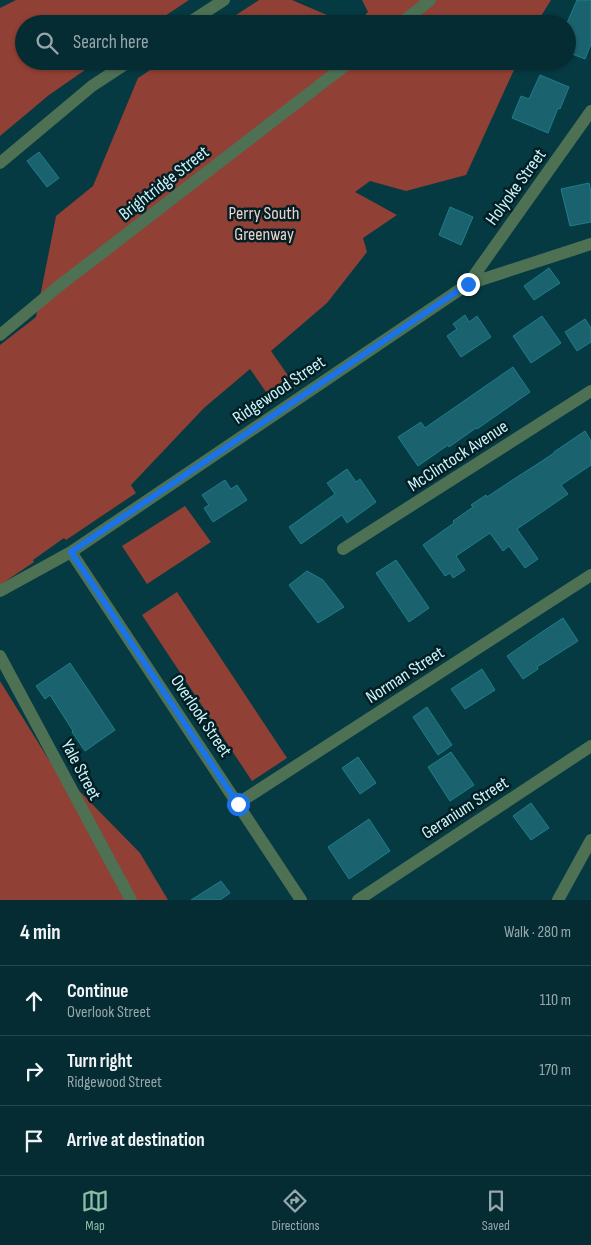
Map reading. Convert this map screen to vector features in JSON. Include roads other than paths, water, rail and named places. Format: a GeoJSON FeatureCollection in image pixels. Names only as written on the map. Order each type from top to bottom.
{"type":"FeatureCollection","features":[{"type":"Feature","properties":{"kind":"street"},"geometry":{"type":"LineString","coordinates":[[201,15],[224,0]]}},
{"type":"Feature","properties":{"kind":"street"},"geometry":{"type":"LineString","coordinates":[[411,15],[430,0]]}},
{"type":"Feature","properties":{"kind":"street"},"geometry":{"type":"LineString","coordinates":[[0,163],[92,86],[116,70]]}},
{"type":"Feature","properties":{"kind":"street","name":"Brightridge Street"},"geometry":{"type":"LineString","coordinates":[[0,335],[60,286],[339,70]]}},
{"type":"Feature","properties":{"kind":"street","name":"Holyoke Street"},"geometry":{"type":"LineString","coordinates":[[468,284],[591,111]]}},
{"type":"Feature","properties":{"kind":"street","name":"Ridgewood Street"},"geometry":{"type":"LineString","coordinates":[[0,592],[71,552],[468,284],[591,244]]}},
{"type":"Feature","properties":{"kind":"street","name":"McClintock Avenue"},"geometry":{"type":"LineString","coordinates":[[343,550],[591,391]]}},
{"type":"Feature","properties":{"kind":"street","name":"Overlook Street"},"geometry":{"type":"LineString","coordinates":[[71,552],[301,900]]}},
{"type":"Feature","properties":{"kind":"street","name":"Norman Street"},"geometry":{"type":"LineString","coordinates":[[238,804],[591,575]]}},
{"type":"Feature","properties":{"kind":"street","name":"Yale Street"},"geometry":{"type":"LineString","coordinates":[[0,656],[131,900]]}},
{"type":"Feature","properties":{"kind":"street","name":"Geranium Street"},"geometry":{"type":"LineString","coordinates":[[358,900],[591,746]]}},
{"type":"Feature","properties":{"kind":"street"},"geometry":{"type":"LineString","coordinates":[[558,900],[591,840]]}},
{"type":"Feature","properties":{"kind":"park label","name":"Perry South Greenway"},"geometry":{"type":"Point","coordinates":[264,223]}}]}
